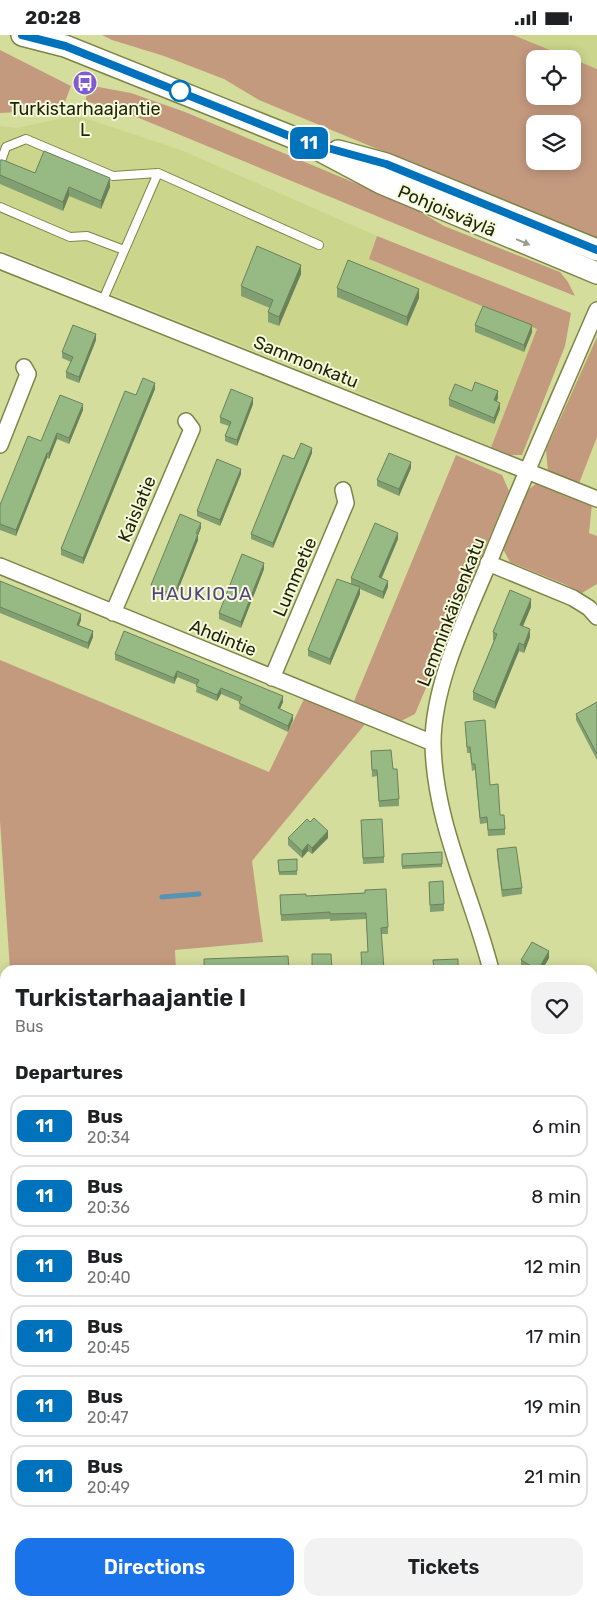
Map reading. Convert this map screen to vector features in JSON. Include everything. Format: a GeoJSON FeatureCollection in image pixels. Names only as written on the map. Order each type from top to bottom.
{"type":"FeatureCollection","features":[{"type":"Feature","properties":{"kind":"main road","name":"Pohjoisväylä"},"geometry":{"type":"LineString","coordinates":[[22,35],[65,46]]}},
{"type":"Feature","properties":{"kind":"main road","name":"Pohjoisväylä"},"geometry":{"type":"LineString","coordinates":[[45,35],[65,46],[302,141],[381,183],[597,273]]}},
{"type":"Feature","properties":{"kind":"main road","name":"Pohjoisväylä"},"geometry":{"type":"LineString","coordinates":[[302,141],[386,164],[597,250]]}},
{"type":"Feature","properties":{"kind":"street","name":"Sammonkatu"},"geometry":{"type":"LineString","coordinates":[[0,261],[597,499]]}},
{"type":"Feature","properties":{"kind":"street","name":"Lemminkäisenkatu"},"geometry":{"type":"LineString","coordinates":[[489,965],[443,815],[435,769],[433,743],[435,712],[443,680],[465,620],[527,470],[597,310]]}},
{"type":"Feature","properties":{"kind":"street"},"geometry":{"type":"LineString","coordinates":[[0,445],[28,375],[24,367]]}},
{"type":"Feature","properties":{"kind":"street","name":"Kaislatie"},"geometry":{"type":"LineString","coordinates":[[113,613],[192,429],[186,421]]}},
{"type":"Feature","properties":{"kind":"street","name":"Lummetie"},"geometry":{"type":"LineString","coordinates":[[272,678],[346,503],[343,490]]}},
{"type":"Feature","properties":{"kind":"street"},"geometry":{"type":"LineString","coordinates":[[488,563],[573,598],[589,608],[597,617]]}},
{"type":"Feature","properties":{"kind":"street","name":"Ahdintie"},"geometry":{"type":"LineString","coordinates":[[0,566],[433,743]]}},
{"type":"Feature","properties":{"kind":"lane"},"geometry":{"type":"LineString","coordinates":[[0,164],[6,147],[26,139],[113,176],[158,173],[319,245]]}},
{"type":"Feature","properties":{"kind":"lane"},"geometry":{"type":"LineString","coordinates":[[102,302],[158,173]]}},
{"type":"Feature","properties":{"kind":"lane"},"geometry":{"type":"LineString","coordinates":[[0,207],[70,237],[87,236],[124,251]]}},
{"type":"Feature","properties":{"kind":"shaded area"},"geometry":{"type":"Polygon","coordinates":[[[102,35],[513,35],[550,50],[526,50],[526,105],[581,105],[581,62],[597,69],[597,240],[259,100],[224,79],[164,56],[112,40],[102,35]]]}},
{"type":"Feature","properties":{"kind":"shaded area"},"geometry":{"type":"Polygon","coordinates":[[[513,35],[597,35],[597,69],[581,63],[581,50],[550,50],[513,35]]]}},
{"type":"Feature","properties":{"kind":"shaded area"},"geometry":{"type":"Polygon","coordinates":[[[0,50],[71,86],[65,102],[20,112],[0,113],[0,50]]]}},
{"type":"Feature","properties":{"kind":"shaded area"},"geometry":{"type":"Polygon","coordinates":[[[93,86],[131,93],[185,112],[410,206],[444,226],[560,272],[575,296],[139,118],[86,101],[87,92],[93,86]]]}},
{"type":"Feature","properties":{"kind":"shaded area"},"geometry":{"type":"Polygon","coordinates":[[[76,115],[181,150],[377,236],[369,259],[537,329],[490,450],[380,401],[0,250],[0,126],[17,128],[76,115]]]}},
{"type":"Feature","properties":{"kind":"shaded area"},"geometry":{"type":"Polygon","coordinates":[[[377,236],[571,313],[565,346],[522,455],[504,455],[490,450],[537,329],[369,259],[377,236]]]}},
{"type":"Feature","properties":{"kind":"shaded area"},"geometry":{"type":"Polygon","coordinates":[[[597,337],[597,437],[578,486],[548,472],[546,450],[597,337]]]}},
{"type":"Feature","properties":{"kind":"shaded area"},"geometry":{"type":"Polygon","coordinates":[[[456,455],[502,475],[509,491],[415,714],[401,721],[354,701],[456,455]]]}},
{"type":"Feature","properties":{"kind":"shaded area"},"geometry":{"type":"Polygon","coordinates":[[[536,484],[545,485],[592,504],[589,533],[597,536],[597,584],[582,593],[510,562],[503,549],[526,491],[536,484]]]}},
{"type":"Feature","properties":{"kind":"shaded area"},"geometry":{"type":"Polygon","coordinates":[[[0,660],[269,772],[304,699],[366,723],[252,861],[263,942],[175,950],[176,965],[10,965],[0,821],[0,660]]]}},
{"type":"Feature","properties":{"kind":"building"},"geometry":{"type":"Polygon","coordinates":[[[44,151],[110,178],[101,201],[69,187],[63,202],[0,175],[0,160],[35,173],[44,151]]]}},
{"type":"Feature","properties":{"kind":"building"},"geometry":{"type":"Polygon","coordinates":[[[257,246],[301,265],[279,317],[268,312],[273,300],[241,286],[257,246]]]}},
{"type":"Feature","properties":{"kind":"building"},"geometry":{"type":"Polygon","coordinates":[[[348,260],[419,289],[407,317],[337,288],[348,260]]]}},
{"type":"Feature","properties":{"kind":"building"},"geometry":{"type":"Polygon","coordinates":[[[483,306],[532,325],[524,345],[475,325],[483,306]]]}},
{"type":"Feature","properties":{"kind":"building"},"geometry":{"type":"Polygon","coordinates":[[[73,325],[96,334],[79,377],[66,372],[73,357],[62,352],[73,325]]]}},
{"type":"Feature","properties":{"kind":"building"},"geometry":{"type":"Polygon","coordinates":[[[143,378],[155,383],[83,558],[61,549],[125,391],[136,395],[143,378]]]}},
{"type":"Feature","properties":{"kind":"building"},"geometry":{"type":"Polygon","coordinates":[[[475,382],[498,391],[494,400],[500,403],[494,418],[449,399],[455,384],[472,391],[475,382]]]}},
{"type":"Feature","properties":{"kind":"building"},"geometry":{"type":"Polygon","coordinates":[[[231,389],[253,398],[237,440],[225,436],[231,422],[220,417],[231,389]]]}},
{"type":"Feature","properties":{"kind":"building"},"geometry":{"type":"Polygon","coordinates":[[[60,395],[83,404],[69,438],[57,433],[16,530],[0,524],[0,505],[28,436],[41,441],[60,395]]]}},
{"type":"Feature","properties":{"kind":"building"},"geometry":{"type":"Polygon","coordinates":[[[301,443],[312,448],[273,543],[251,534],[283,455],[294,459],[301,443]]]}},
{"type":"Feature","properties":{"kind":"building"},"geometry":{"type":"Polygon","coordinates":[[[389,453],[411,462],[399,489],[377,480],[389,453]]]}},
{"type":"Feature","properties":{"kind":"building"},"geometry":{"type":"Polygon","coordinates":[[[217,459],[241,469],[220,520],[197,511],[217,459]]]}},
{"type":"Feature","properties":{"kind":"building"},"geometry":{"type":"Polygon","coordinates":[[[180,514],[201,523],[174,595],[151,585],[180,514]]]}},
{"type":"Feature","properties":{"kind":"building"},"geometry":{"type":"Polygon","coordinates":[[[375,523],[398,533],[379,577],[388,581],[383,592],[351,578],[375,523]]]}},
{"type":"Feature","properties":{"kind":"building"},"geometry":{"type":"Polygon","coordinates":[[[242,554],[264,563],[241,622],[219,613],[242,554]]]}},
{"type":"Feature","properties":{"kind":"building"},"geometry":{"type":"Polygon","coordinates":[[[337,579],[360,587],[330,659],[308,650],[337,579]]]}},
{"type":"Feature","properties":{"kind":"building"},"geometry":{"type":"Polygon","coordinates":[[[0,581],[81,614],[77,625],[93,631],[88,643],[0,607],[0,581]]]}},
{"type":"Feature","properties":{"kind":"building"},"geometry":{"type":"Polygon","coordinates":[[[510,590],[531,599],[520,625],[530,629],[524,645],[519,643],[495,702],[473,692],[497,634],[493,632],[510,590]]]}},
{"type":"Feature","properties":{"kind":"building"},"geometry":{"type":"Polygon","coordinates":[[[124,631],[283,696],[278,708],[293,715],[288,726],[239,703],[242,697],[221,688],[217,695],[196,686],[199,680],[177,671],[174,678],[115,654],[124,631]]]}},
{"type":"Feature","properties":{"kind":"building"},"geometry":{"type":"Polygon","coordinates":[[[597,702],[597,754],[576,714],[597,702]]]}},
{"type":"Feature","properties":{"kind":"building"},"geometry":{"type":"Polygon","coordinates":[[[485,720],[490,785],[498,784],[500,815],[504,815],[505,829],[488,830],[487,817],[480,818],[475,764],[472,764],[470,747],[467,747],[465,722],[485,720]]]}},
{"type":"Feature","properties":{"kind":"building"},"geometry":{"type":"Polygon","coordinates":[[[391,750],[393,769],[397,769],[399,799],[379,801],[377,770],[372,770],[371,751],[391,750]]]}},
{"type":"Feature","properties":{"kind":"building"},"geometry":{"type":"Polygon","coordinates":[[[314,818],[328,831],[312,848],[308,844],[302,851],[288,838],[307,819],[310,822],[314,818]]]}},
{"type":"Feature","properties":{"kind":"building"},"geometry":{"type":"Polygon","coordinates":[[[382,819],[384,857],[363,858],[361,820],[382,819]]]}},
{"type":"Feature","properties":{"kind":"building"},"geometry":{"type":"Polygon","coordinates":[[[516,847],[522,888],[502,890],[497,849],[516,847]]]}},
{"type":"Feature","properties":{"kind":"building"},"geometry":{"type":"Polygon","coordinates":[[[442,852],[442,864],[402,866],[402,854],[442,852]]]}},
{"type":"Feature","properties":{"kind":"building"},"geometry":{"type":"Polygon","coordinates":[[[297,859],[297,871],[279,872],[278,860],[297,859]]]}},
{"type":"Feature","properties":{"kind":"building"},"geometry":{"type":"Polygon","coordinates":[[[443,881],[444,904],[430,905],[429,882],[443,881]]]}},
{"type":"Feature","properties":{"kind":"building"},"geometry":{"type":"Polygon","coordinates":[[[386,889],[388,927],[381,928],[384,965],[362,965],[361,952],[368,952],[366,913],[330,914],[330,912],[281,915],[280,895],[306,894],[306,896],[365,893],[365,890],[386,889]]]}},
{"type":"Feature","properties":{"kind":"building"},"geometry":{"type":"Polygon","coordinates":[[[532,942],[549,951],[541,965],[530,965],[521,960],[532,942]]]}},
{"type":"Feature","properties":{"kind":"building"},"geometry":{"type":"Polygon","coordinates":[[[312,954],[331,954],[332,965],[312,965],[312,954]]]}},
{"type":"Feature","properties":{"kind":"building"},"geometry":{"type":"Polygon","coordinates":[[[288,956],[289,965],[204,965],[204,959],[288,956]]]}},
{"type":"Feature","properties":{"kind":"building"},"geometry":{"type":"Polygon","coordinates":[[[458,959],[458,965],[434,965],[433,960],[458,959]]]}},
{"type":"Feature","properties":{"kind":"waterway"},"geometry":{"type":"LineString","coordinates":[[162,897],[199,894]]}},
{"type":"Feature","properties":{"kind":"bus line","name":"11"},"geometry":{"type":"LineString","coordinates":[[22,35],[65,46],[302,141],[386,164],[597,250]]}},
{"type":"Feature","properties":{"kind":"place","name":"Turkistarhaajantie L"},"geometry":{"type":"Point","coordinates":[85,83]}},
{"type":"Feature","properties":{"kind":"district","name":"HAUKIOJA"},"geometry":{"type":"Point","coordinates":[202,593]}}]}
